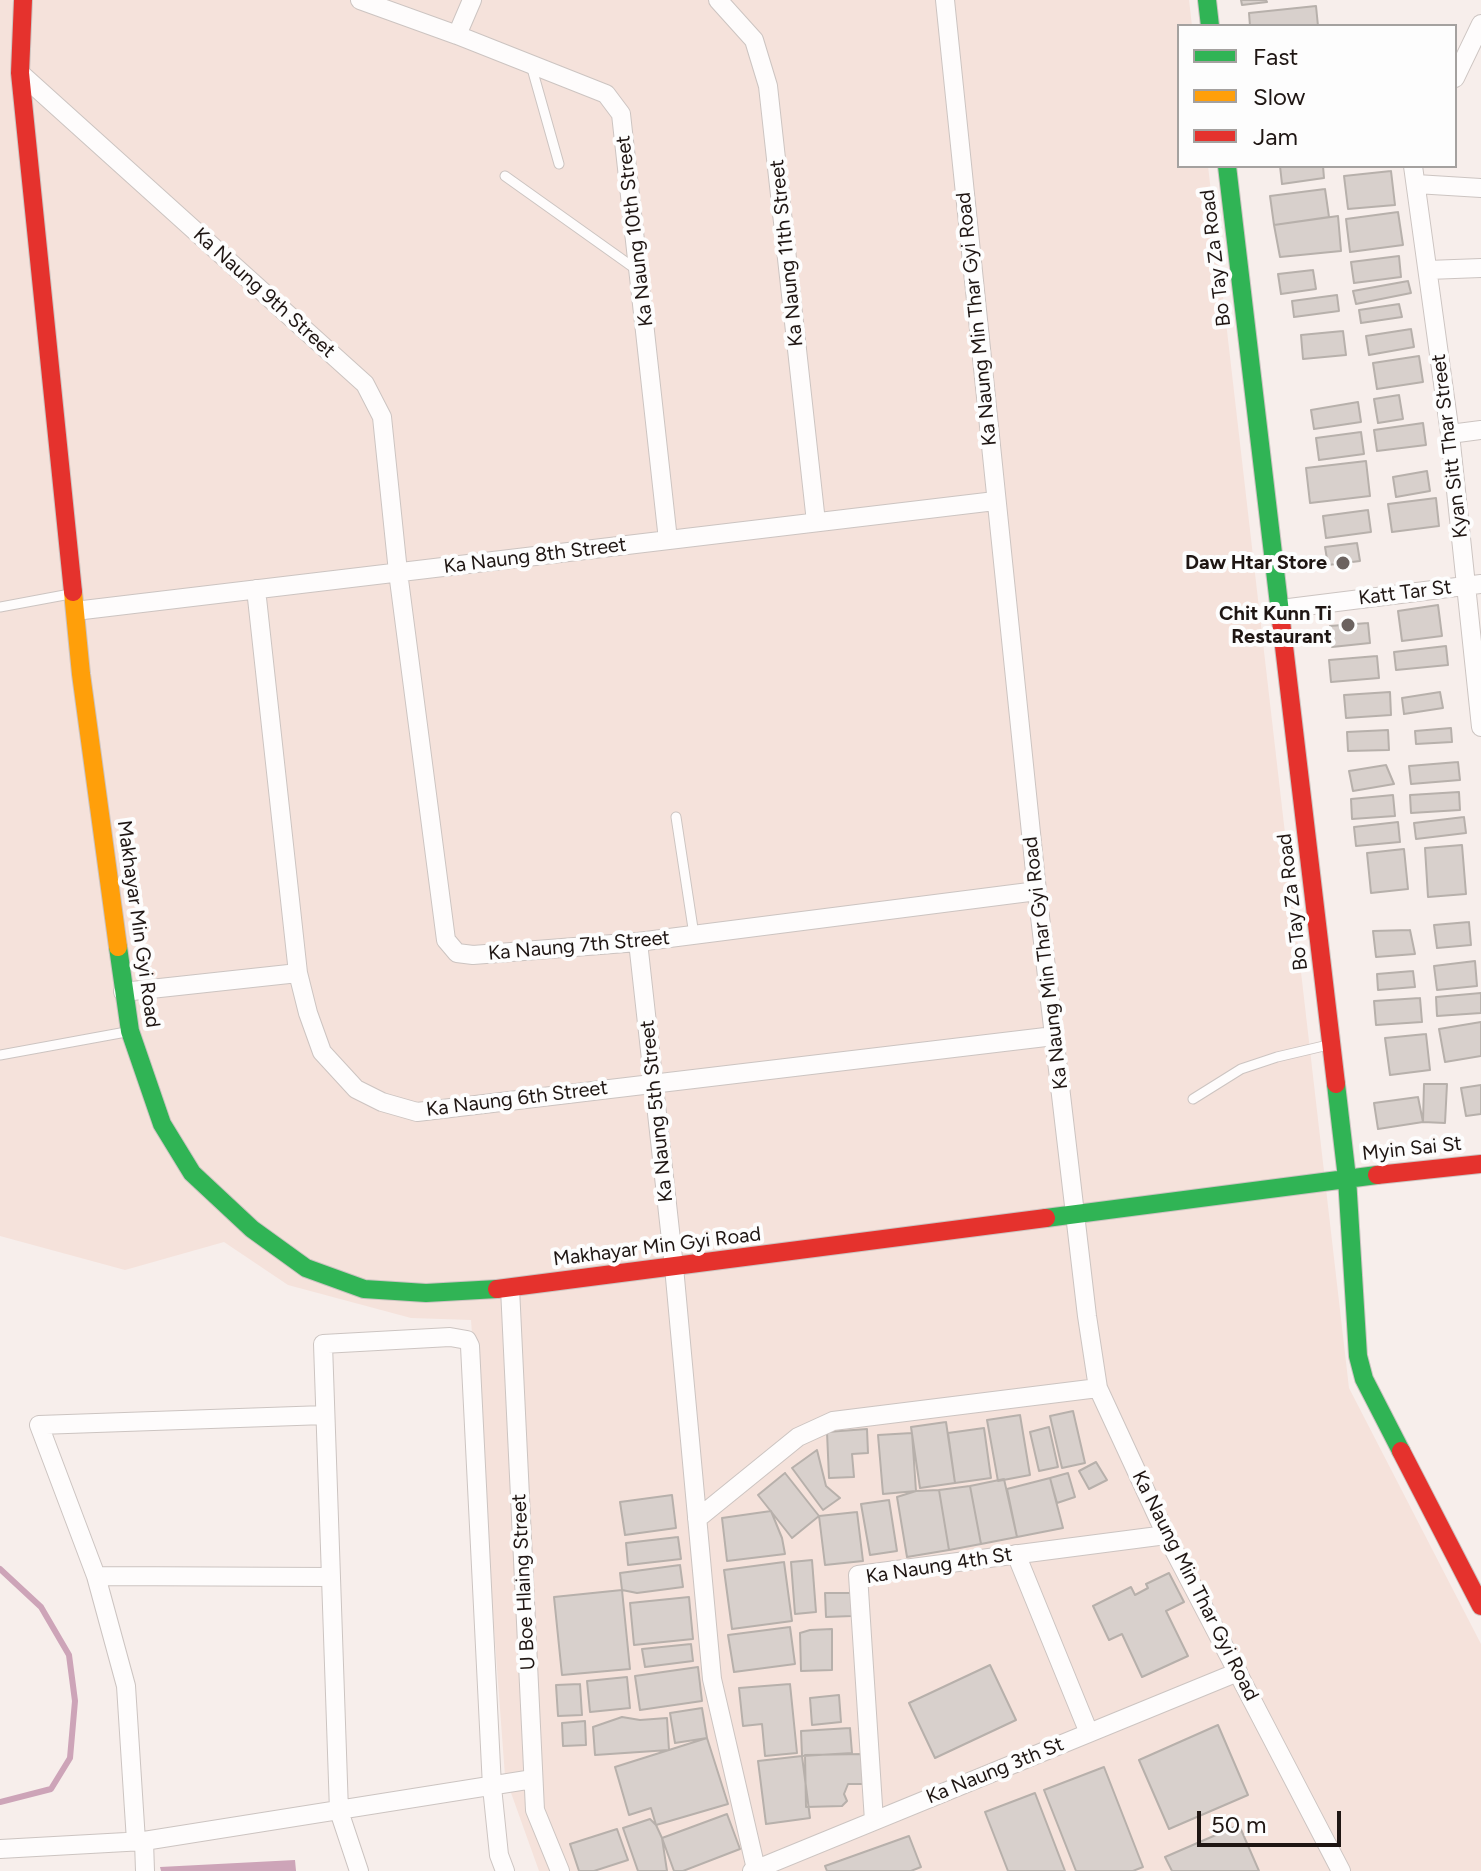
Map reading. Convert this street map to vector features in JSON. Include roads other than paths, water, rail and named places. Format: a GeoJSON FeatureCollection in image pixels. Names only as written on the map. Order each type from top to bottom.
{"type":"FeatureCollection","features":[{"type":"Feature","properties":{"kind":"street","name":"Makhayar Min Gyi Road"},"geometry":{"type":"LineString","coordinates":[[23,0],[20,73],[74,602],[130,1031],[162,1124],[192,1173],[252,1229],[306,1268],[364,1289],[426,1293],[510,1288],[1347,1178]]}},
{"type":"Feature","properties":{"kind":"street","name":"Ka Naung 10th Street"},"geometry":{"type":"LineString","coordinates":[[360,0],[606,94],[621,114],[668,540]]}},
{"type":"Feature","properties":{"kind":"street"},"geometry":{"type":"LineString","coordinates":[[457,35],[472,0]]}},
{"type":"Feature","properties":{"kind":"street","name":"Ka Naung 11th Street"},"geometry":{"type":"LineString","coordinates":[[718,0],[754,40],[768,86],[816,522]]}},
{"type":"Feature","properties":{"kind":"street","name":"Ka Naung Min Thar Gyi Road"},"geometry":{"type":"LineString","coordinates":[[945,0],[1037,891],[1098,1388],[1166,1535],[1341,1871]]}},
{"type":"Feature","properties":{"kind":"street"},"geometry":{"type":"LineString","coordinates":[[1207,0],[1210,24]]}},
{"type":"Feature","properties":{"kind":"street"},"geometry":{"type":"LineString","coordinates":[[1457,74],[1481,24]]}},
{"type":"Feature","properties":{"kind":"street","name":"Ka Naung 9th Street"},"geometry":{"type":"LineString","coordinates":[[20,73],[365,384],[382,417],[398,572]]}},
{"type":"Feature","properties":{"kind":"street","name":"Bo Tay Za Road"},"geometry":{"type":"LineString","coordinates":[[1227,168],[1347,1178],[1358,1356],[1364,1379],[1481,1606]]}},
{"type":"Feature","properties":{"kind":"street"},"geometry":{"type":"LineString","coordinates":[[1415,175],[1481,188]]}},
{"type":"Feature","properties":{"kind":"street","name":"Kyan Sitt Thar Street"},"geometry":{"type":"LineString","coordinates":[[1415,175],[1474,585],[1481,727]]}},
{"type":"Feature","properties":{"kind":"street"},"geometry":{"type":"LineString","coordinates":[[1428,270],[1481,268]]}},
{"type":"Feature","properties":{"kind":"street"},"geometry":{"type":"LineString","coordinates":[[1450,434],[1481,430]]}},
{"type":"Feature","properties":{"kind":"street","name":"Ka Naung 8th Street"},"geometry":{"type":"LineString","coordinates":[[74,602],[256,589],[995,501]]}},
{"type":"Feature","properties":{"kind":"street","name":"Ka Naung 7th Street"},"geometry":{"type":"LineString","coordinates":[[398,572],[446,940],[457,953],[473,955],[638,942],[1037,891]]}},
{"type":"Feature","properties":{"kind":"street","name":"Katt Tar St"},"geometry":{"type":"LineString","coordinates":[[1281,609],[1474,585]]}},
{"type":"Feature","properties":{"kind":"street","name":"Ka Naung 6th Street"},"geometry":{"type":"LineString","coordinates":[[256,589],[298,973],[322,1052],[356,1089],[382,1102],[417,1112],[1054,1036]]}},
{"type":"Feature","properties":{"kind":"street","name":"Ka Naung 5th Street"},"geometry":{"type":"LineString","coordinates":[[638,942],[674,1267],[712,1679],[754,1870]]}},
{"type":"Feature","properties":{"kind":"street"},"geometry":{"type":"LineString","coordinates":[[123,992],[298,973]]}},
{"type":"Feature","properties":{"kind":"street","name":"Myin Sai St"},"geometry":{"type":"LineString","coordinates":[[1347,1178],[1481,1164]]}},
{"type":"Feature","properties":{"kind":"street","name":"U Boe Hlaing Street"},"geometry":{"type":"LineString","coordinates":[[510,1288],[535,1810],[560,1871]]}},
{"type":"Feature","properties":{"kind":"street"},"geometry":{"type":"LineString","coordinates":[[359,1871],[339,1811],[323,1344],[450,1337],[467,1340],[470,1346],[492,1787],[499,1855],[505,1871]]}},
{"type":"Feature","properties":{"kind":"street"},"geometry":{"type":"LineString","coordinates":[[697,1519],[798,1437],[833,1421],[1098,1388]]}},
{"type":"Feature","properties":{"kind":"street"},"geometry":{"type":"LineString","coordinates":[[145,1871],[126,1686],[96,1576],[39,1425],[325,1415]]}},
{"type":"Feature","properties":{"kind":"street","name":"Ka Naung 4th St"},"geometry":{"type":"LineString","coordinates":[[874,1821],[858,1575],[1166,1535]]}},
{"type":"Feature","properties":{"kind":"street"},"geometry":{"type":"LineString","coordinates":[[1016,1554],[1089,1733]]}},
{"type":"Feature","properties":{"kind":"street"},"geometry":{"type":"LineString","coordinates":[[96,1576],[331,1577]]}},
{"type":"Feature","properties":{"kind":"street","name":"Ka Naung 3th St"},"geometry":{"type":"LineString","coordinates":[[754,1870],[1238,1672]]}},
{"type":"Feature","properties":{"kind":"street"},"geometry":{"type":"LineString","coordinates":[[0,1849],[140,1841],[533,1779]]}},
{"type":"Feature","properties":{"kind":"lane"},"geometry":{"type":"LineString","coordinates":[[531,65],[559,164]]}},
{"type":"Feature","properties":{"kind":"lane"},"geometry":{"type":"LineString","coordinates":[[505,176],[640,272]]}},
{"type":"Feature","properties":{"kind":"lane"},"geometry":{"type":"LineString","coordinates":[[0,607],[74,602]]}},
{"type":"Feature","properties":{"kind":"lane"},"geometry":{"type":"LineString","coordinates":[[676,817],[694,935]]}},
{"type":"Feature","properties":{"kind":"lane"},"geometry":{"type":"LineString","coordinates":[[0,1055],[130,1031]]}},
{"type":"Feature","properties":{"kind":"lane"},"geometry":{"type":"LineString","coordinates":[[1193,1099],[1241,1069],[1277,1057],[1332,1045]]}},
{"type":"Feature","properties":{"kind":"waterway"},"geometry":{"type":"LineString","coordinates":[[0,1569],[41,1607],[69,1655],[75,1701],[70,1758],[51,1789],[0,1802]]}},
{"type":"Feature","properties":{"kind":"place","name":"Daw Htar Store"},"geometry":{"type":"Point","coordinates":[1343,563]}},
{"type":"Feature","properties":{"kind":"place","name":"Chit Kunn Ti Restaurant"},"geometry":{"type":"Point","coordinates":[1348,625]}}]}
